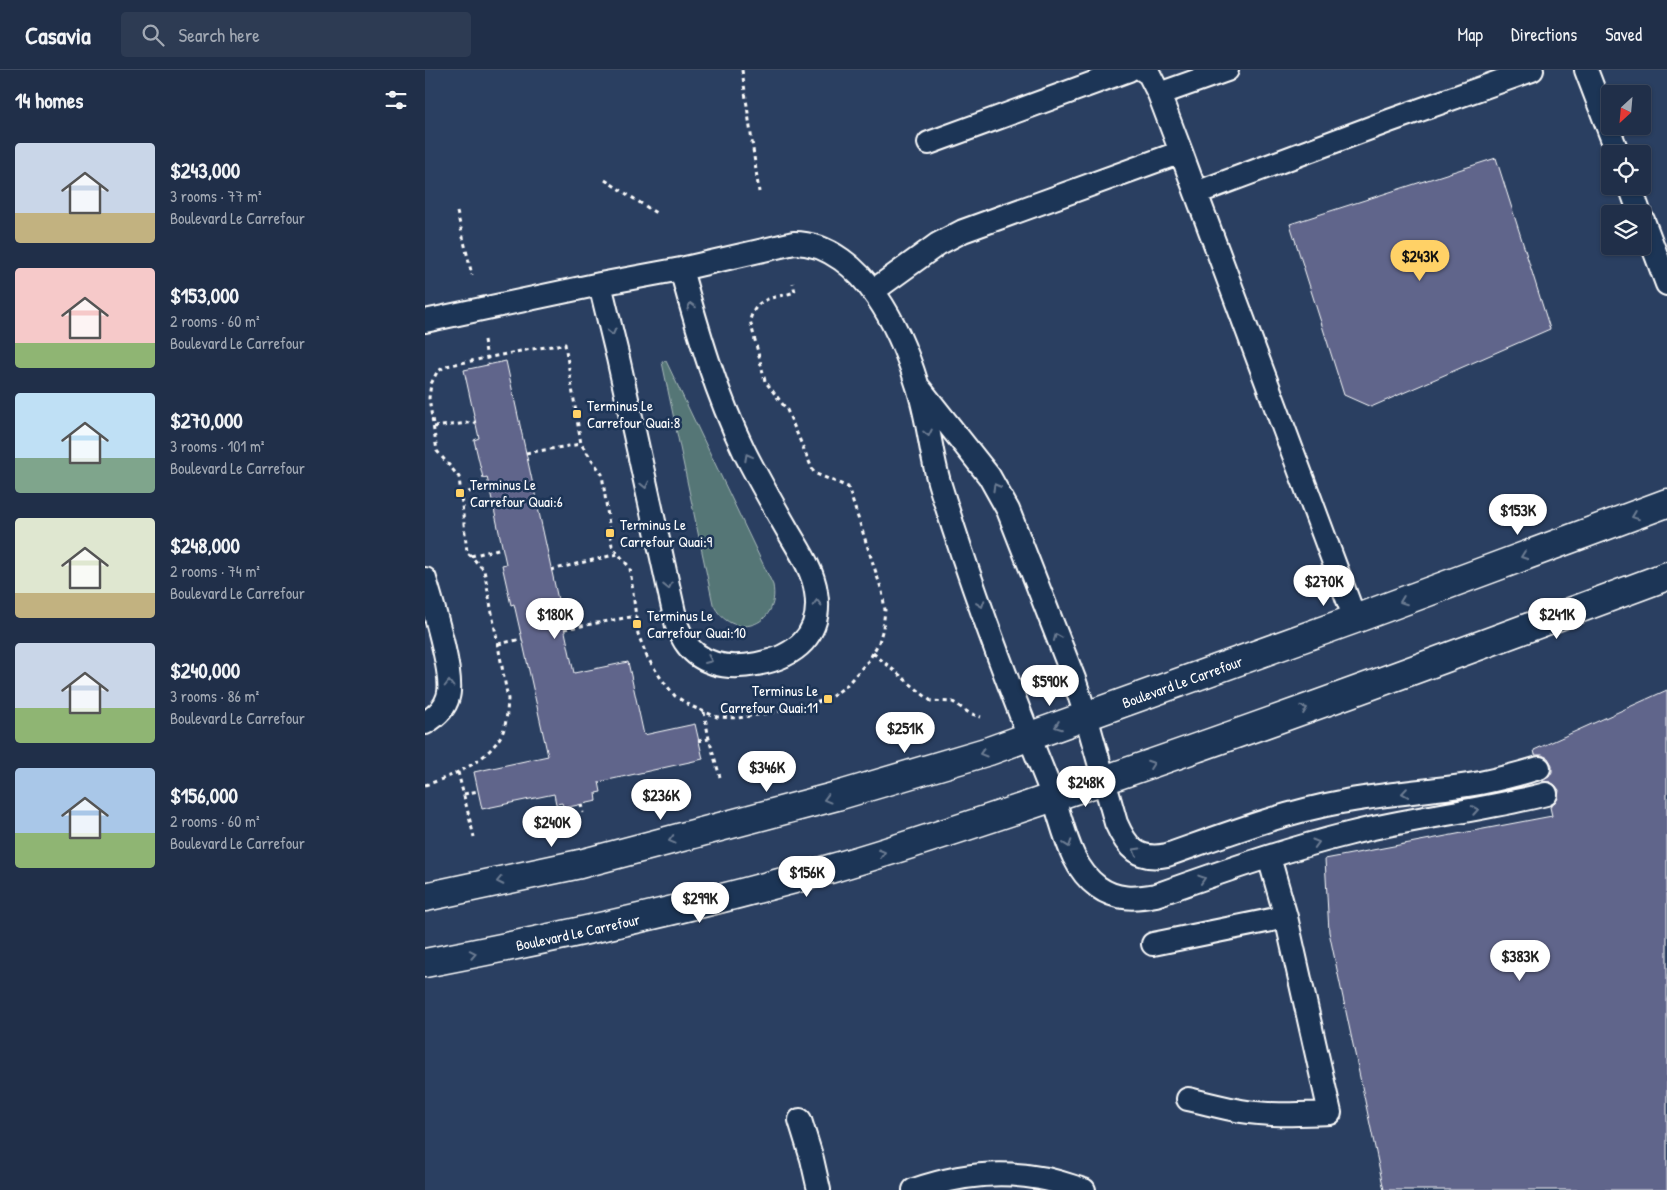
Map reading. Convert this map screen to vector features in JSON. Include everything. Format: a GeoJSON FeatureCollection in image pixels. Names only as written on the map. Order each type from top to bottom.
{"type":"FeatureCollection","features":[{"type":"Feature","properties":{"kind":"street","name":"Boulevard Le Carrefour"},"geometry":{"type":"LineString","coordinates":[[425,897],[580,864],[908,776],[1029,737],[1667,503]]}},
{"type":"Feature","properties":{"kind":"street","name":"Boulevard Le Carrefour"},"geometry":{"type":"LineString","coordinates":[[425,963],[591,929],[767,887],[921,841],[1105,779],[1476,648],[1667,576]]}},
{"type":"Feature","properties":{"kind":"lane"},"geometry":{"type":"LineString","coordinates":[[929,143],[1129,70]]}},
{"type":"Feature","properties":{"kind":"lane"},"geometry":{"type":"LineString","coordinates":[[1143,70],[1149,74],[1159,94],[1355,619]]}},
{"type":"Feature","properties":{"kind":"lane"},"geometry":{"type":"LineString","coordinates":[[1159,94],[1227,70]]}},
{"type":"Feature","properties":{"kind":"lane"},"geometry":{"type":"LineString","coordinates":[[1196,193],[1532,70]]}},
{"type":"Feature","properties":{"kind":"lane"},"geometry":{"type":"LineString","coordinates":[[1586,70],[1615,145]]}},
{"type":"Feature","properties":{"kind":"lane"},"geometry":{"type":"LineString","coordinates":[[873,291],[938,244],[963,231],[1181,152]]}},
{"type":"Feature","properties":{"kind":"lane"},"geometry":{"type":"LineString","coordinates":[[1651,241],[1667,284]]}},
{"type":"Feature","properties":{"kind":"lane"},"geometry":{"type":"LineString","coordinates":[[425,321],[600,284],[681,270],[794,243],[808,243],[822,247],[856,271],[873,291],[897,332],[918,385],[939,480],[968,568],[1029,737],[1053,797],[1070,850],[1081,868],[1098,887],[1119,896],[1137,898],[1156,895],[1349,834],[1502,805],[1546,794]]}},
{"type":"Feature","properties":{"kind":"lane"},"geometry":{"type":"LineString","coordinates":[[600,284],[619,358],[677,626],[684,642],[695,654],[709,662],[728,667],[747,666],[787,655],[800,647],[811,632],[817,616],[817,592],[809,567],[744,452],[717,388],[701,342],[681,270]]}},
{"type":"Feature","properties":{"kind":"lane"},"geometry":{"type":"LineString","coordinates":[[918,385],[989,476],[1008,510],[1086,716],[1116,823],[1122,838],[1136,852],[1156,858],[1167,856],[1278,817],[1308,809],[1343,802],[1478,783],[1539,768]]}},
{"type":"Feature","properties":{"kind":"lane"},"geometry":{"type":"LineString","coordinates":[[425,579],[448,663],[450,683],[449,697],[443,708],[425,723]]}},
{"type":"Feature","properties":{"kind":"lane"},"geometry":{"type":"LineString","coordinates":[[1188,1099],[1241,1111],[1268,1114],[1330,1113],[1286,917],[1269,858]]}},
{"type":"Feature","properties":{"kind":"lane"},"geometry":{"type":"LineString","coordinates":[[1153,944],[1286,917]]}},
{"type":"Feature","properties":{"kind":"lane"},"geometry":{"type":"LineString","coordinates":[[800,1120],[819,1190]]}},
{"type":"Feature","properties":{"kind":"lane"},"geometry":{"type":"LineString","coordinates":[[914,1190],[974,1176],[1006,1174],[1040,1178],[1084,1190]]}},
{"type":"Feature","properties":{"kind":"path"},"geometry":{"type":"LineString","coordinates":[[742,70],[759,192]]}},
{"type":"Feature","properties":{"kind":"path"},"geometry":{"type":"LineString","coordinates":[[605,180],[656,213]]}},
{"type":"Feature","properties":{"kind":"path"},"geometry":{"type":"LineString","coordinates":[[457,212],[471,275]]}},
{"type":"Feature","properties":{"kind":"path"},"geometry":{"type":"LineString","coordinates":[[425,784],[447,778],[478,760],[490,749],[501,734],[507,718],[508,699],[484,570],[467,552],[459,478],[437,451],[429,398],[431,384],[437,372],[446,366],[565,344],[581,444],[602,474],[612,546],[630,568],[638,634],[647,656],[675,696],[693,707],[717,717],[738,718],[782,711],[828,699],[845,687],[869,660],[879,642],[885,610],[882,591],[848,487],[814,473],[787,410],[765,381],[750,320],[759,303],[769,298],[795,292],[793,283]]}},
{"type":"Feature","properties":{"kind":"path"},"geometry":{"type":"LineString","coordinates":[[483,332],[488,365]]}},
{"type":"Feature","properties":{"kind":"path"},"geometry":{"type":"LineString","coordinates":[[434,427],[475,422]]}},
{"type":"Feature","properties":{"kind":"path"},"geometry":{"type":"LineString","coordinates":[[526,454],[581,444]]}},
{"type":"Feature","properties":{"kind":"path"},"geometry":{"type":"LineString","coordinates":[[460,493],[489,489]]}},
{"type":"Feature","properties":{"kind":"path"},"geometry":{"type":"LineString","coordinates":[[471,556],[503,548]]}},
{"type":"Feature","properties":{"kind":"path"},"geometry":{"type":"LineString","coordinates":[[551,570],[618,554]]}},
{"type":"Feature","properties":{"kind":"path"},"geometry":{"type":"LineString","coordinates":[[564,629],[636,616]]}},
{"type":"Feature","properties":{"kind":"path"},"geometry":{"type":"LineString","coordinates":[[497,644],[522,639]]}},
{"type":"Feature","properties":{"kind":"path"},"geometry":{"type":"LineString","coordinates":[[873,653],[931,701],[953,702],[969,712]]}},
{"type":"Feature","properties":{"kind":"path"},"geometry":{"type":"LineString","coordinates":[[704,712],[709,739],[720,777]]}},
{"type":"Feature","properties":{"kind":"path"},"geometry":{"type":"LineString","coordinates":[[699,741],[709,739]]}},
{"type":"Feature","properties":{"kind":"path"},"geometry":{"type":"LineString","coordinates":[[458,772],[474,837]]}},
{"type":"Feature","properties":{"kind":"path"},"geometry":{"type":"LineString","coordinates":[[464,794],[478,791]]}},
{"type":"Feature","properties":{"kind":"path"},"geometry":{"type":"LineString","coordinates":[[581,804],[583,813]]}},
{"type":"Feature","properties":{"kind":"green space"},"geometry":{"type":"Polygon","coordinates":[[[666,361],[773,585],[773,599],[770,611],[753,624],[742,626],[731,623],[721,616],[713,604],[662,362],[666,361]]]}},
{"type":"Feature","properties":{"kind":"building"},"geometry":{"type":"Polygon","coordinates":[[[1496,158],[1550,329],[1371,407],[1344,395],[1290,224],[1496,158]]]}},
{"type":"Feature","properties":{"kind":"building"},"geometry":{"type":"Polygon","coordinates":[[[506,361],[574,673],[628,662],[644,735],[695,724],[703,759],[599,782],[601,792],[596,793],[597,801],[564,808],[562,803],[556,804],[554,794],[482,809],[474,772],[548,756],[514,604],[511,605],[502,565],[506,564],[487,477],[483,478],[474,440],[479,438],[464,370],[506,361]]]}},
{"type":"Feature","properties":{"kind":"building"},"geometry":{"type":"Polygon","coordinates":[[[1667,690],[1667,1190],[1384,1190],[1329,932],[1325,859],[1552,816],[1550,807],[1558,798],[1559,790],[1550,782],[1542,781],[1549,777],[1552,772],[1552,765],[1548,758],[1542,755],[1535,755],[1534,750],[1667,690]]]}},
{"type":"Feature","properties":{"kind":"place","name":"Terminus Le Carrefour Quai:8"},"geometry":{"type":"Point","coordinates":[577,414]}},
{"type":"Feature","properties":{"kind":"place","name":"Terminus Le Carrefour Quai:6"},"geometry":{"type":"Point","coordinates":[460,493]}},
{"type":"Feature","properties":{"kind":"place","name":"Terminus Le Carrefour Quai:9"},"geometry":{"type":"Point","coordinates":[610,533]}},
{"type":"Feature","properties":{"kind":"place","name":"Terminus Le Carrefour Quai:10"},"geometry":{"type":"Point","coordinates":[637,624]}},
{"type":"Feature","properties":{"kind":"place","name":"Terminus Le Carrefour Quai:11"},"geometry":{"type":"Point","coordinates":[828,699]}}]}
